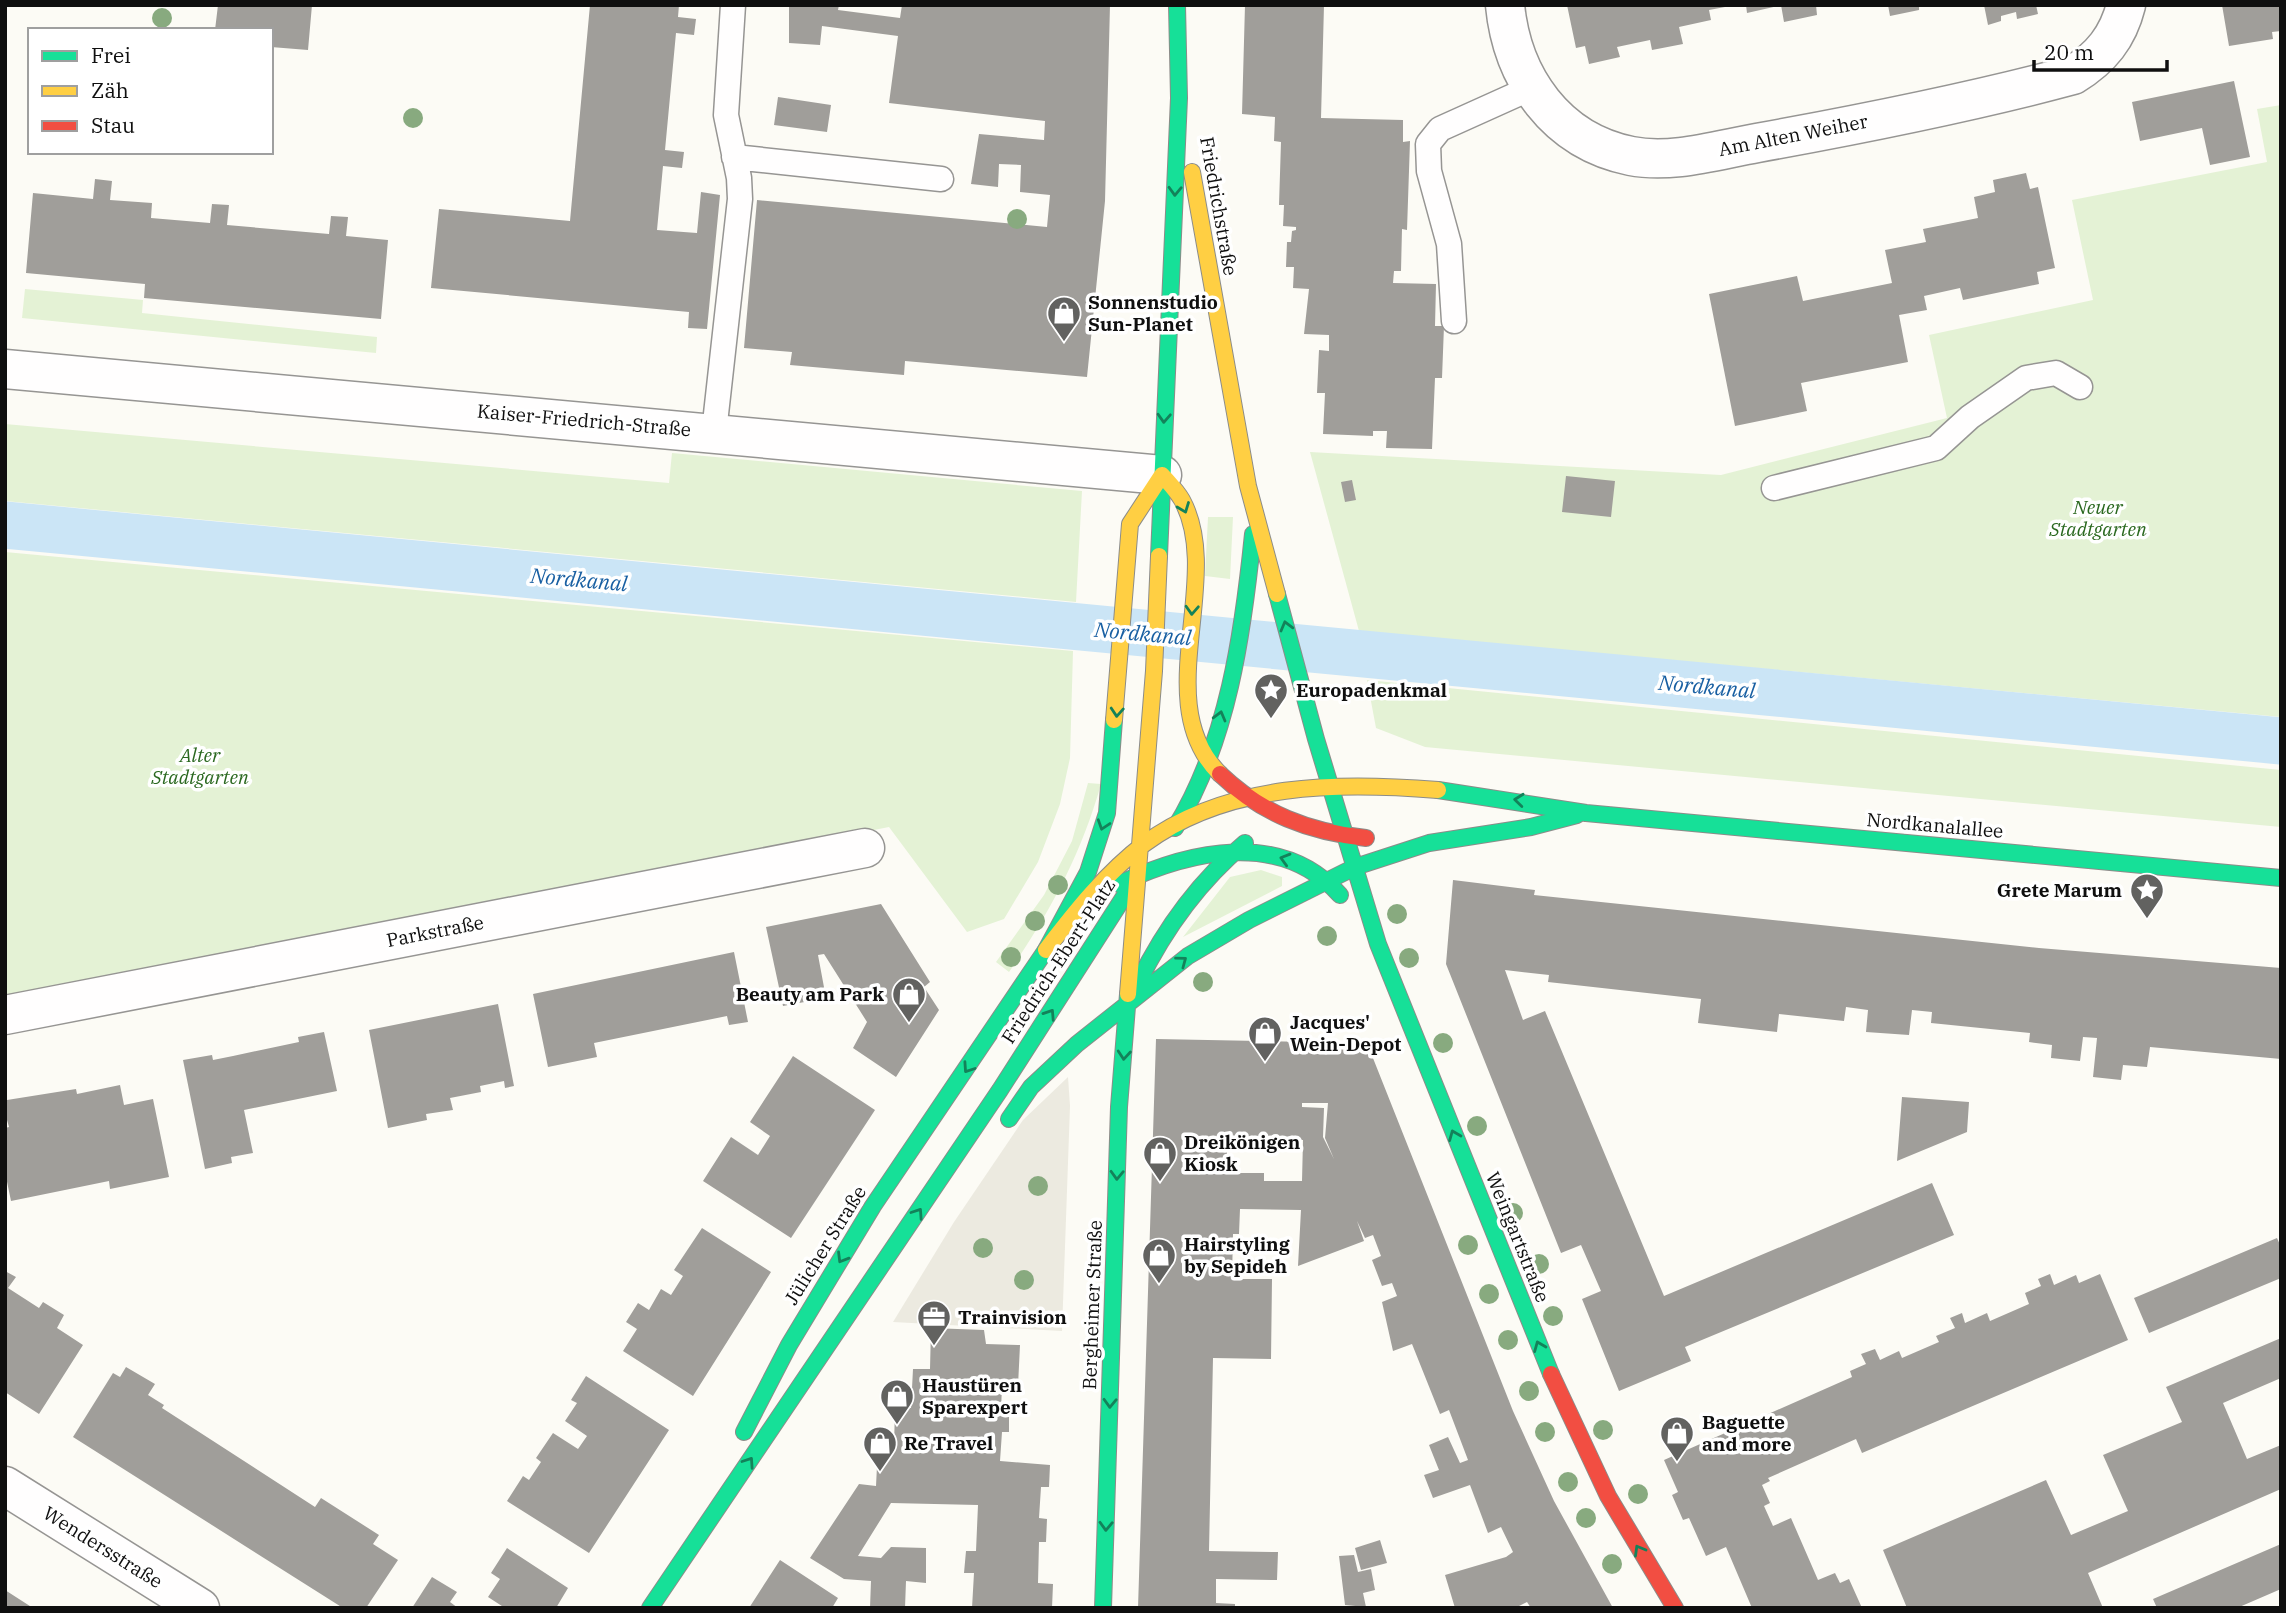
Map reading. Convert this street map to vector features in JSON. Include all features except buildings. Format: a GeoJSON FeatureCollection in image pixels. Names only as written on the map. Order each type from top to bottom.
{"type":"FeatureCollection","features":[{"type":"Feature","properties":{"kind":"main road","name":"Friedrichstraße"},"geometry":{"type":"LineString","coordinates":[[1162,475],[1179,98],[1177,5]]}},
{"type":"Feature","properties":{"kind":"main road","name":"Friedrichstraße"},"geometry":{"type":"LineString","coordinates":[[1179,98],[1248,486]]}},
{"type":"Feature","properties":{"kind":"main road","name":"Friedrich-Ebert-Platz"},"geometry":{"type":"LineString","coordinates":[[1129,1004],[1154,671],[1162,475]]}},
{"type":"Feature","properties":{"kind":"main road"},"geometry":{"type":"LineString","coordinates":[[1046,950],[1088,872],[1107,813],[1130,524],[1162,475],[1184,502],[1195,547],[1189,711],[1208,761],[1268,825],[1346,837],[1429,843]]}},
{"type":"Feature","properties":{"kind":"main road","name":"Friedrich-Ebert-Platz"},"geometry":{"type":"LineString","coordinates":[[1248,486],[1301,682],[1324,788],[1346,837],[1355,867]]}},
{"type":"Feature","properties":{"kind":"main road","name":"Friedrich-Ebert-Platz"},"geometry":{"type":"LineString","coordinates":[[1013,1071],[1139,874],[1181,821],[1197,792],[1208,761],[1231,671],[1250,568],[1255,511]]}},
{"type":"Feature","properties":{"kind":"main road","name":"Friedrich-Ebert-Platz"},"geometry":{"type":"LineString","coordinates":[[1046,950],[1085,900],[1140,848],[1181,821],[1243,797],[1324,788]]}},
{"type":"Feature","properties":{"kind":"main road"},"geometry":{"type":"LineString","coordinates":[[1129,1004],[1154,948],[1180,907],[1237,849],[1324,788]]}},
{"type":"Feature","properties":{"kind":"main road","name":"Nordkanalallee"},"geometry":{"type":"LineString","coordinates":[[1324,788],[1445,792],[1533,802],[1586,813],[2281,878]]}},
{"type":"Feature","properties":{"kind":"main road","name":"Nordkanalallee"},"geometry":{"type":"LineString","coordinates":[[1003,1129],[1031,1087],[1077,1044],[1188,956],[1249,920],[1355,867],[1429,843],[1531,827],[1586,813]]}},
{"type":"Feature","properties":{"kind":"main road","name":"Friedrich-Ebert-Platz"},"geometry":{"type":"LineString","coordinates":[[1085,900],[1139,874],[1203,852],[1237,849],[1284,858],[1306,866],[1328,880]]}},
{"type":"Feature","properties":{"kind":"main road","name":"Weingartstraße"},"geometry":{"type":"LineString","coordinates":[[1355,867],[1378,944],[1561,1400],[1608,1496],[1675,1608]]}},
{"type":"Feature","properties":{"kind":"main road"},"geometry":{"type":"LineString","coordinates":[[1328,880],[1378,944]]}},
{"type":"Feature","properties":{"kind":"main road","name":"Jülicher Straße"},"geometry":{"type":"LineString","coordinates":[[669,1579],[789,1345],[873,1206],[1046,950]]}},
{"type":"Feature","properties":{"kind":"main road","name":"Bergheimer Straße"},"geometry":{"type":"LineString","coordinates":[[1103,1608],[1119,1107],[1129,1004]]}},
{"type":"Feature","properties":{"kind":"main road","name":"Jülicher Straße"},"geometry":{"type":"LineString","coordinates":[[650,1608],[1013,1071]]}},
{"type":"Feature","properties":{"kind":"main road"},"geometry":{"type":"LineString","coordinates":[[844,1322],[874,1310]]}},
{"type":"Feature","properties":{"kind":"street","name":"Am Alten Weiher"},"geometry":{"type":"LineString","coordinates":[[1505,5],[1514,54],[1531,88],[1554,116],[1587,140],[1632,157],[1676,157],[1807,133],[2073,75],[2103,52],[2115,36],[2126,5]]}},
{"type":"Feature","properties":{"kind":"street","name":"Kaiser-Friedrich-Straße"},"geometry":{"type":"LineString","coordinates":[[5,369],[1162,475]]}},
{"type":"Feature","properties":{"kind":"street","name":"Parkstraße"},"geometry":{"type":"LineString","coordinates":[[5,1015],[864,848]]}},
{"type":"Feature","properties":{"kind":"street","name":"Wendersstraße"},"geometry":{"type":"LineString","coordinates":[[5,1486],[200,1608]]}},
{"type":"Feature","properties":{"kind":"lane"},"geometry":{"type":"LineString","coordinates":[[714,432],[740,199],[726,116],[733,5]]}},
{"type":"Feature","properties":{"kind":"lane"},"geometry":{"type":"LineString","coordinates":[[1454,321],[1449,244],[1429,171],[1428,144],[1440,129],[1531,88]]}},
{"type":"Feature","properties":{"kind":"lane"},"geometry":{"type":"LineString","coordinates":[[734,157],[941,178]]}},
{"type":"Feature","properties":{"kind":"lane"},"geometry":{"type":"LineString","coordinates":[[1774,488],[1936,448],[1970,417],[2026,378],[2056,373],[2080,387]]}},
{"type":"Feature","properties":{"kind":"green space","name":"Neuer Stadtgarten"},"geometry":{"type":"Polygon","coordinates":[[[2281,105],[2281,717],[1359,631],[1310,452],[1721,475],[1947,418],[1929,335],[2093,300],[2072,200],[2267,162],[2257,109],[2281,105]]]}},
{"type":"Feature","properties":{"kind":"green space"},"geometry":{"type":"Polygon","coordinates":[[[25,289],[143,300],[142,313],[377,337],[376,353],[22,318],[25,289]]]}},
{"type":"Feature","properties":{"kind":"green space"},"geometry":{"type":"Polygon","coordinates":[[[5,424],[669,483],[672,453],[1082,491],[1076,602],[5,501],[5,424]]]}},
{"type":"Feature","properties":{"kind":"green space"},"geometry":{"type":"Polygon","coordinates":[[[1208,517],[1233,517],[1230,579],[1205,576],[1208,517]]]}},
{"type":"Feature","properties":{"kind":"green space","name":"Alter Stadtgarten"},"geometry":{"type":"Polygon","coordinates":[[[5,552],[1073,651],[1070,758],[1060,804],[1038,862],[1004,919],[967,932],[889,827],[5,1003],[5,552]]]}},
{"type":"Feature","properties":{"kind":"green space"},"geometry":{"type":"Polygon","coordinates":[[[1367,680],[2281,770],[2281,827],[1425,747],[1376,728],[1367,680]]]}},
{"type":"Feature","properties":{"kind":"green space"},"geometry":{"type":"Polygon","coordinates":[[[1088,783],[1101,784],[1074,859],[1051,905],[1009,972],[996,962],[1044,895],[1072,841],[1088,783]]]}},
{"type":"Feature","properties":{"kind":"green space"},"geometry":{"type":"Polygon","coordinates":[[[1261,870],[1282,877],[1282,886],[1183,937],[1230,877],[1261,870]]]}},
{"type":"Feature","properties":{"kind":"shaded area"},"geometry":{"type":"Polygon","coordinates":[[[1068,1077],[1070,1106],[1062,1331],[893,1322],[954,1222],[1023,1120],[1068,1077]]]}},
{"type":"Feature","properties":{"kind":"waterway","name":"Nordkanal"},"geometry":{"type":"LineString","coordinates":[[5,525],[2281,741]]}},
{"type":"Feature","properties":{"kind":"traffic: fast"},"geometry":{"type":"LineString","coordinates":[[1159,556],[1179,98],[1177,5]]}},
{"type":"Feature","properties":{"kind":"traffic: fast"},"geometry":{"type":"LineString","coordinates":[[1175,828],[1208,760],[1230,686],[1244,610],[1253,534]]}},
{"type":"Feature","properties":{"kind":"traffic: fast"},"geometry":{"type":"LineString","coordinates":[[1277,594],[1316,739],[1378,944],[1551,1374]]}},
{"type":"Feature","properties":{"kind":"traffic: fast"},"geometry":{"type":"LineString","coordinates":[[744,1432],[789,1345],[873,1206],[1046,950],[1088,872],[1107,813],[1114,720]]}},
{"type":"Feature","properties":{"kind":"traffic: fast"},"geometry":{"type":"LineString","coordinates":[[1438,790],[1586,813],[2281,878]]}},
{"type":"Feature","properties":{"kind":"traffic: fast"},"geometry":{"type":"LineString","coordinates":[[1009,1119],[1031,1087],[1077,1044],[1188,956],[1249,920],[1355,867],[1429,843],[1531,827],[1577,815]]}},
{"type":"Feature","properties":{"kind":"traffic: fast"},"geometry":{"type":"LineString","coordinates":[[1138,983],[1184,907],[1212,874],[1245,843]]}},
{"type":"Feature","properties":{"kind":"traffic: fast"},"geometry":{"type":"LineString","coordinates":[[1119,884],[1175,863],[1234,852],[1263,854],[1290,861],[1316,874],[1340,895]]}},
{"type":"Feature","properties":{"kind":"traffic: fast"},"geometry":{"type":"LineString","coordinates":[[650,1608],[1000,1090],[1136,878]]}},
{"type":"Feature","properties":{"kind":"traffic: fast"},"geometry":{"type":"LineString","coordinates":[[1103,1608],[1119,1107],[1128,994]]}},
{"type":"Feature","properties":{"kind":"traffic: slow"},"geometry":{"type":"LineString","coordinates":[[1192,172],[1248,486],[1277,594]]}},
{"type":"Feature","properties":{"kind":"traffic: slow"},"geometry":{"type":"LineString","coordinates":[[1162,475],[1182,500],[1193,532],[1196,566],[1188,677],[1190,712],[1199,745],[1220,774]]}},
{"type":"Feature","properties":{"kind":"traffic: slow"},"geometry":{"type":"LineString","coordinates":[[1114,720],[1130,524],[1162,475]]}},
{"type":"Feature","properties":{"kind":"traffic: slow"},"geometry":{"type":"LineString","coordinates":[[1128,994],[1154,671],[1159,556]]}},
{"type":"Feature","properties":{"kind":"traffic: slow"},"geometry":{"type":"LineString","coordinates":[[1046,950],[1068,921],[1130,855],[1177,824],[1211,808],[1285,791],[1324,787],[1438,790]]}},
{"type":"Feature","properties":{"kind":"traffic: jam"},"geometry":{"type":"LineString","coordinates":[[1220,774],[1253,800],[1287,819],[1325,831],[1366,838]]}},
{"type":"Feature","properties":{"kind":"traffic: jam"},"geometry":{"type":"LineString","coordinates":[[1551,1374],[1608,1496],[1675,1608]]}},
{"type":"Feature","properties":{"kind":"place","name":"Sonnenstudio Sun-Planet"},"geometry":{"type":"Point","coordinates":[1064,343]}},
{"type":"Feature","properties":{"kind":"place","name":"Europadenkmal"},"geometry":{"type":"Point","coordinates":[1271,720]}},
{"type":"Feature","properties":{"kind":"place","name":"Grete Marum"},"geometry":{"type":"Point","coordinates":[2147,920]}},
{"type":"Feature","properties":{"kind":"place","name":"Beauty am Park"},"geometry":{"type":"Point","coordinates":[909,1024]}},
{"type":"Feature","properties":{"kind":"place","name":"Jacques' Wein-Depot"},"geometry":{"type":"Point","coordinates":[1265,1063]}},
{"type":"Feature","properties":{"kind":"place","name":"Dreikönigen Kiosk"},"geometry":{"type":"Point","coordinates":[1160,1183]}},
{"type":"Feature","properties":{"kind":"place","name":"Hairstyling by Sepideh"},"geometry":{"type":"Point","coordinates":[1159,1285]}},
{"type":"Feature","properties":{"kind":"place","name":"Trainvision"},"geometry":{"type":"Point","coordinates":[934,1347]}},
{"type":"Feature","properties":{"kind":"place","name":"Haustüren Sparexpert"},"geometry":{"type":"Point","coordinates":[897,1426]}},
{"type":"Feature","properties":{"kind":"place","name":"Baguette and more"},"geometry":{"type":"Point","coordinates":[1677,1463]}},
{"type":"Feature","properties":{"kind":"place","name":"Re Travel"},"geometry":{"type":"Point","coordinates":[880,1473]}}]}
